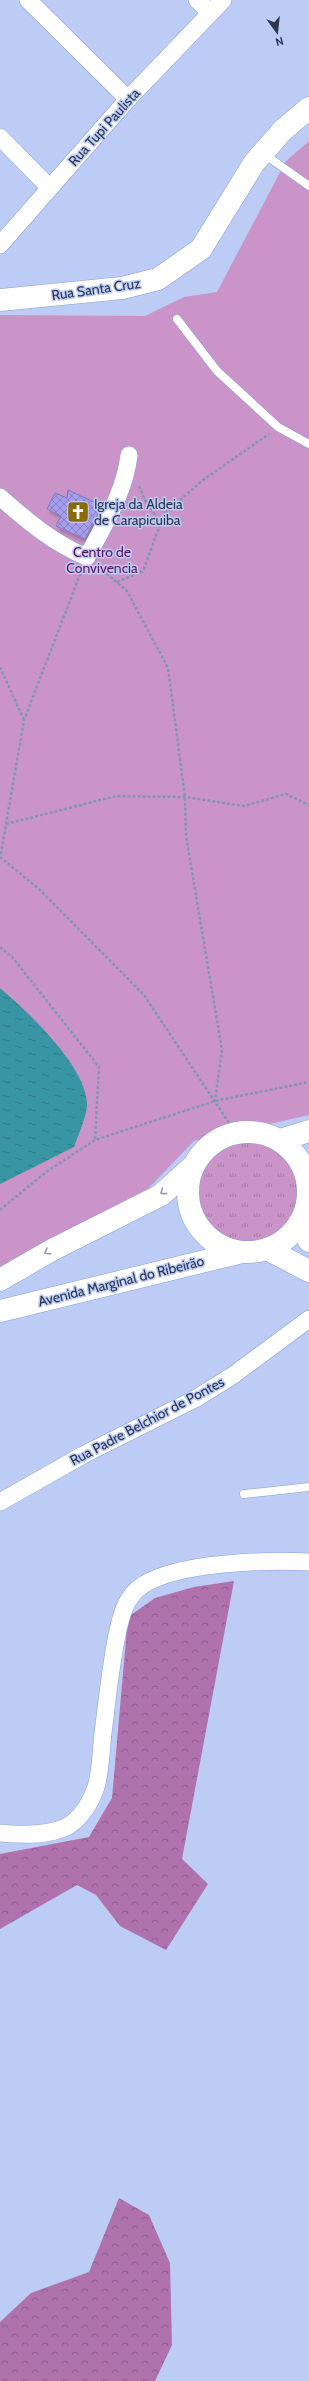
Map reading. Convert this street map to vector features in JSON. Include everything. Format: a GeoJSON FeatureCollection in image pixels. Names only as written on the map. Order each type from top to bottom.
{"type":"FeatureCollection","features":[{"type":"Feature","properties":{"kind":"main road","name":"Rua Santa Cruz"},"geometry":{"type":"LineString","coordinates":[[0,300],[122,288],[158,279],[202,249],[258,158],[283,130],[309,108]]}},
{"type":"Feature","properties":{"kind":"main road","name":"Avenida Marginal do Ribeirão"},"geometry":{"type":"LineString","coordinates":[[0,1280],[52,1250],[161,1195],[192,1167],[202,1151],[217,1139],[235,1132],[251,1131],[266,1134],[280,1140],[293,1151],[302,1164],[307,1180],[308,1196],[306,1221],[285,1239],[267,1249],[242,1252],[0,1311]]}},
{"type":"Feature","properties":{"kind":"main road"},"geometry":{"type":"LineString","coordinates":[[280,1140],[309,1131]]}},
{"type":"Feature","properties":{"kind":"main road","name":"Avenida Marginal do Ribeirão"},"geometry":{"type":"LineString","coordinates":[[192,1167],[187,1185],[188,1204],[195,1222],[207,1237],[224,1248],[242,1252]]}},
{"type":"Feature","properties":{"kind":"main road"},"geometry":{"type":"LineString","coordinates":[[267,1249],[309,1271]]}},
{"type":"Feature","properties":{"kind":"street"},"geometry":{"type":"LineString","coordinates":[[28,0],[128,100]]}},
{"type":"Feature","properties":{"kind":"street"},"geometry":{"type":"LineString","coordinates":[[197,0],[210,12]]}},
{"type":"Feature","properties":{"kind":"street","name":"Rua Tupi Paulista"},"geometry":{"type":"LineString","coordinates":[[0,245],[128,100],[223,0]]}},
{"type":"Feature","properties":{"kind":"street"},"geometry":{"type":"LineString","coordinates":[[0,137],[50,188]]}},
{"type":"Feature","properties":{"kind":"street"},"geometry":{"type":"LineString","coordinates":[[0,497],[51,538],[87,557],[119,493],[128,458]]}},
{"type":"Feature","properties":{"kind":"street","name":"Rua Padre Belchior de Pontes"},"geometry":{"type":"LineString","coordinates":[[0,1502],[82,1456],[195,1398],[232,1376],[309,1319]]}},
{"type":"Feature","properties":{"kind":"street"},"geometry":{"type":"LineString","coordinates":[[0,1833],[45,1833],[70,1825],[84,1812],[96,1787],[112,1661],[120,1618],[130,1597],[143,1585],[170,1575],[203,1567],[245,1562],[309,1562]]}},
{"type":"Feature","properties":{"kind":"lane"},"geometry":{"type":"LineString","coordinates":[[258,158],[309,186]]}},
{"type":"Feature","properties":{"kind":"lane"},"geometry":{"type":"LineString","coordinates":[[177,319],[217,371],[278,427],[309,444]]}},
{"type":"Feature","properties":{"kind":"lane"},"geometry":{"type":"LineString","coordinates":[[244,1494],[309,1487]]}},
{"type":"Feature","properties":{"kind":"path"},"geometry":{"type":"LineString","coordinates":[[117,582],[143,571],[164,514],[203,480],[278,427]]}},
{"type":"Feature","properties":{"kind":"path"},"geometry":{"type":"LineString","coordinates":[[128,458],[145,500],[161,523]]}},
{"type":"Feature","properties":{"kind":"path"},"geometry":{"type":"LineString","coordinates":[[215,1101],[222,1050],[186,836],[185,797],[168,668],[127,592],[87,557],[24,720],[0,857],[40,890],[144,995],[235,1132]]}},
{"type":"Feature","properties":{"kind":"path"},"geometry":{"type":"LineString","coordinates":[[0,667],[24,720]]}},
{"type":"Feature","properties":{"kind":"path"},"geometry":{"type":"LineString","coordinates":[[6,824],[116,796],[185,797],[244,806],[286,794],[309,804]]}},
{"type":"Feature","properties":{"kind":"path"},"geometry":{"type":"LineString","coordinates":[[0,947],[13,958],[99,1066],[95,1140]]}},
{"type":"Feature","properties":{"kind":"path"},"geometry":{"type":"LineString","coordinates":[[0,1210],[46,1172],[95,1140],[215,1101],[309,1082]]}},
{"type":"Feature","properties":{"kind":"green space","name":"Centro de Convivencia"},"geometry":{"type":"Polygon","coordinates":[[[309,141],[309,1115],[194,1141],[143,1194],[0,1268],[0,315],[145,316],[184,297],[217,292],[286,161],[309,141]]]}},
{"type":"Feature","properties":{"kind":"green space"},"geometry":{"type":"Polygon","coordinates":[[[247,1139],[267,1143],[284,1154],[295,1171],[299,1191],[295,1211],[284,1228],[267,1239],[247,1243],[227,1239],[210,1228],[199,1211],[195,1191],[199,1171],[210,1154],[227,1143],[247,1139]]]}},
{"type":"Feature","properties":{"kind":"green space"},"geometry":{"type":"Polygon","coordinates":[[[234,1581],[182,1859],[208,1884],[166,1950],[120,1926],[96,1895],[77,1885],[0,1929],[0,1854],[89,1837],[112,1798],[128,1617],[155,1598],[194,1587],[234,1581]]]}},
{"type":"Feature","properties":{"kind":"green space"},"geometry":{"type":"Polygon","coordinates":[[[119,2198],[149,2215],[170,2263],[172,2345],[155,2381],[0,2381],[0,2322],[31,2293],[89,2272],[119,2198]]]}},
{"type":"Feature","properties":{"kind":"water"},"geometry":{"type":"Polygon","coordinates":[[[0,988],[39,1025],[66,1056],[84,1088],[87,1107],[74,1147],[0,1184],[0,988]]]}},
{"type":"Feature","properties":{"kind":"building","name":"Igreja da Aldeia de Carapicuiba"},"geometry":{"type":"Polygon","coordinates":[[[68,490],[102,506],[85,539],[56,526],[61,516],[47,509],[55,493],[67,498],[68,490]]]}},
{"type":"Feature","properties":{"kind":"place","name":"Igreja da Aldeia de Carapicuiba"},"geometry":{"type":"Point","coordinates":[78,512]}}]}
